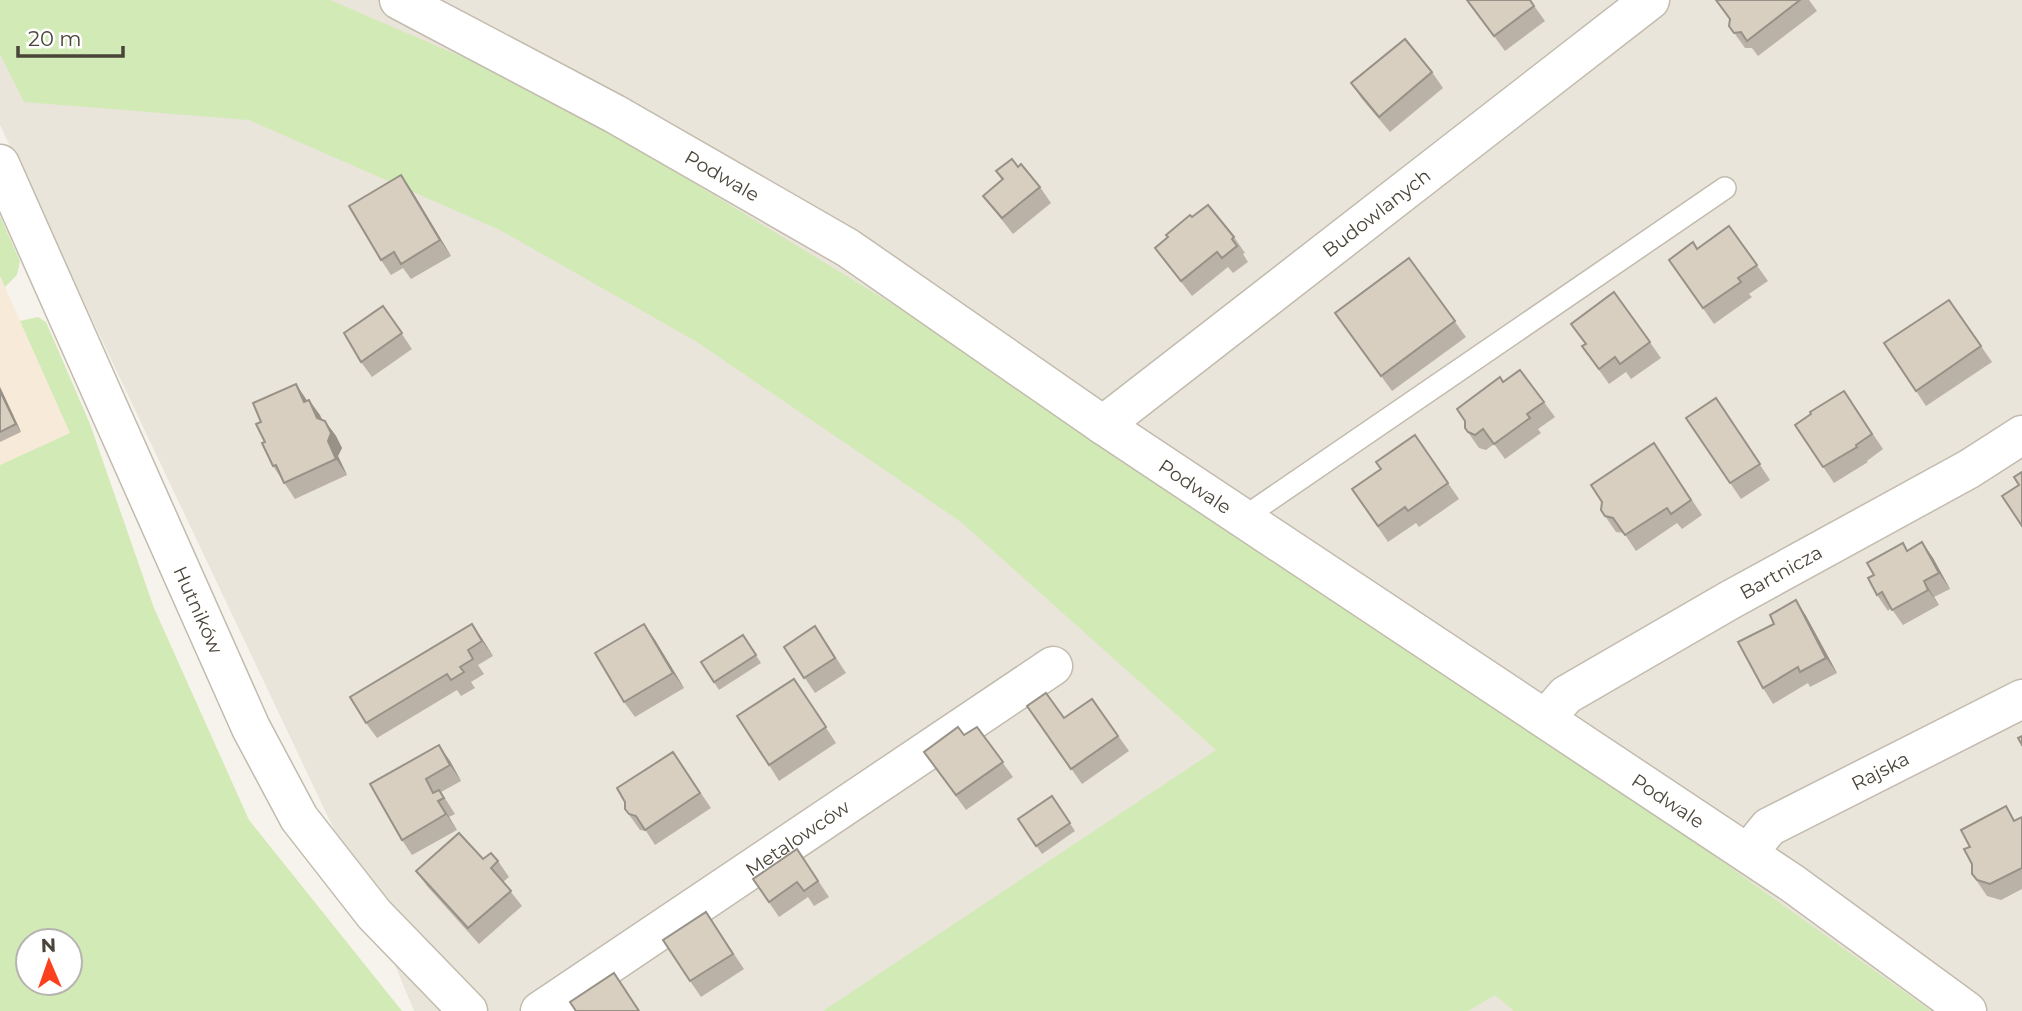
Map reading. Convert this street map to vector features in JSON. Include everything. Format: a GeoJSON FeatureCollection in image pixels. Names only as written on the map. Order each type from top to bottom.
{"type":"FeatureCollection","features":[{"type":"Feature","properties":{"kind":"street","name":"Podwale"},"geometry":{"type":"LineString","coordinates":[[400,0],[615,114],[848,248],[1103,425],[1748,853],[1967,1011]]}},
{"type":"Feature","properties":{"kind":"street","name":"Budowlanych"},"geometry":{"type":"LineString","coordinates":[[1103,425],[1650,0]]}},
{"type":"Feature","properties":{"kind":"street","name":"Hutników"},"geometry":{"type":"LineString","coordinates":[[0,164],[251,728],[299,818],[374,914],[468,1011]]}},
{"type":"Feature","properties":{"kind":"street","name":"Bartnicza"},"geometry":{"type":"LineString","coordinates":[[1546,719],[1566,695],[1730,600],[1969,469],[2022,435]]}},
{"type":"Feature","properties":{"kind":"street","name":"Metalowców"},"geometry":{"type":"LineString","coordinates":[[540,1011],[1054,666]]}},
{"type":"Feature","properties":{"kind":"street","name":"Rajska"},"geometry":{"type":"LineString","coordinates":[[1748,853],[1769,827],[2022,699]]}},
{"type":"Feature","properties":{"kind":"lane"},"geometry":{"type":"LineString","coordinates":[[1243,518],[1726,188]]}},
{"type":"Feature","properties":{"kind":"shaded area"},"geometry":{"type":"Polygon","coordinates":[[[0,0],[2022,0],[2022,1011],[414,1011],[374,914],[0,125],[0,0]]]}},
{"type":"Feature","properties":{"kind":"shaded area"},"geometry":{"type":"Polygon","coordinates":[[[0,276],[70,433],[0,465],[0,276]]]}},
{"type":"Feature","properties":{"kind":"green space"},"geometry":{"type":"Polygon","coordinates":[[[0,0],[330,0],[495,71],[635,147],[963,347],[1611,782],[1931,1011],[1514,1011],[1495,995],[1468,1011],[823,1011],[1216,750],[961,522],[697,342],[500,230],[249,120],[24,102],[0,54],[0,0]]]}},
{"type":"Feature","properties":{"kind":"green space"},"geometry":{"type":"Polygon","coordinates":[[[0,216],[20,261],[17,275],[5,287],[0,276],[0,216]]]}},
{"type":"Feature","properties":{"kind":"green space"},"geometry":{"type":"Polygon","coordinates":[[[38,317],[46,322],[90,424],[154,608],[249,820],[402,1011],[0,1011],[0,465],[70,433],[20,321],[38,317]]]}},
{"type":"Feature","properties":{"kind":"building"},"geometry":{"type":"Polygon","coordinates":[[[1467,0],[1530,0],[1534,6],[1494,36],[1467,0]]]}},
{"type":"Feature","properties":{"kind":"building"},"geometry":{"type":"Polygon","coordinates":[[[1716,0],[1800,0],[1747,41],[1741,32],[1734,33],[1729,26],[1730,19],[1716,0]]]}},
{"type":"Feature","properties":{"kind":"building"},"geometry":{"type":"Polygon","coordinates":[[[1405,39],[1432,72],[1379,117],[1351,83],[1405,39]]]}},
{"type":"Feature","properties":{"kind":"building"},"geometry":{"type":"Polygon","coordinates":[[[1012,159],[1018,167],[1021,164],[1040,187],[1002,218],[983,196],[1003,179],[996,171],[1012,159]]]}},
{"type":"Feature","properties":{"kind":"building"},"geometry":{"type":"Polygon","coordinates":[[[401,175],[440,240],[401,264],[394,252],[381,260],[349,206],[401,175]]]}},
{"type":"Feature","properties":{"kind":"building"},"geometry":{"type":"Polygon","coordinates":[[[1208,205],[1234,237],[1232,239],[1237,246],[1222,258],[1217,252],[1181,281],[1155,248],[1190,215],[1192,217],[1208,205]]]}},
{"type":"Feature","properties":{"kind":"building"},"geometry":{"type":"Polygon","coordinates":[[[1729,226],[1757,265],[1738,278],[1741,282],[1703,308],[1669,260],[1693,242],[1697,249],[1729,226]]]}},
{"type":"Feature","properties":{"kind":"building"},"geometry":{"type":"Polygon","coordinates":[[[1409,258],[1455,321],[1381,376],[1335,313],[1409,258]]]}},
{"type":"Feature","properties":{"kind":"building"},"geometry":{"type":"Polygon","coordinates":[[[1614,292],[1650,342],[1620,364],[1615,357],[1599,369],[1582,346],[1586,344],[1571,324],[1614,292]]]}},
{"type":"Feature","properties":{"kind":"building"},"geometry":{"type":"Polygon","coordinates":[[[1949,300],[1981,346],[1916,391],[1884,343],[1949,300]]]}},
{"type":"Feature","properties":{"kind":"building"},"geometry":{"type":"Polygon","coordinates":[[[383,306],[402,333],[361,362],[344,333],[383,306]]]}},
{"type":"Feature","properties":{"kind":"building"},"geometry":{"type":"Polygon","coordinates":[[[1520,370],[1544,402],[1527,414],[1530,418],[1494,444],[1483,429],[1475,435],[1468,432],[1457,409],[1500,377],[1503,382],[1520,370]]]}},
{"type":"Feature","properties":{"kind":"building"},"geometry":{"type":"Polygon","coordinates":[[[296,384],[304,402],[309,400],[317,418],[325,421],[331,433],[328,441],[336,459],[284,483],[262,443],[265,442],[256,424],[261,422],[253,403],[296,384]]]}},
{"type":"Feature","properties":{"kind":"building"},"geometry":{"type":"Polygon","coordinates":[[[0,391],[16,424],[0,432],[0,391]]]}},
{"type":"Feature","properties":{"kind":"building"},"geometry":{"type":"Polygon","coordinates":[[[1844,391],[1872,434],[1856,445],[1857,447],[1823,467],[1795,425],[1811,414],[1810,412],[1844,391]]]}},
{"type":"Feature","properties":{"kind":"building"},"geometry":{"type":"Polygon","coordinates":[[[1716,398],[1760,464],[1730,483],[1686,418],[1716,398]]]}},
{"type":"Feature","properties":{"kind":"building"},"geometry":{"type":"Polygon","coordinates":[[[1415,435],[1448,483],[1408,511],[1405,507],[1378,526],[1352,489],[1381,469],[1376,462],[1415,435]]]}},
{"type":"Feature","properties":{"kind":"building"},"geometry":{"type":"Polygon","coordinates":[[[1654,443],[1691,500],[1671,514],[1667,508],[1625,535],[1613,518],[1605,516],[1601,510],[1602,502],[1591,485],[1654,443]]]}},
{"type":"Feature","properties":{"kind":"building"},"geometry":{"type":"Polygon","coordinates":[[[2022,472],[2022,526],[2002,496],[2019,485],[2014,477],[2022,472]]]}},
{"type":"Feature","properties":{"kind":"building"},"geometry":{"type":"Polygon","coordinates":[[[1922,542],[1939,573],[1924,581],[1928,590],[1892,610],[1882,592],[1877,595],[1868,578],[1874,575],[1867,563],[1903,543],[1907,551],[1922,542]]]}},
{"type":"Feature","properties":{"kind":"building"},"geometry":{"type":"Polygon","coordinates":[[[1796,600],[1826,658],[1800,672],[1798,667],[1763,688],[1738,642],[1774,624],[1770,615],[1796,600]]]}},
{"type":"Feature","properties":{"kind":"building"},"geometry":{"type":"Polygon","coordinates":[[[472,624],[482,641],[468,650],[473,659],[460,667],[464,672],[451,680],[447,674],[366,723],[350,697],[472,624]]]}},
{"type":"Feature","properties":{"kind":"building"},"geometry":{"type":"Polygon","coordinates":[[[644,624],[673,673],[624,702],[595,653],[644,624]]]}},
{"type":"Feature","properties":{"kind":"building"},"geometry":{"type":"Polygon","coordinates":[[[815,626],[835,658],[804,678],[784,647],[815,626]]]}},
{"type":"Feature","properties":{"kind":"building"},"geometry":{"type":"Polygon","coordinates":[[[743,635],[756,655],[714,682],[701,662],[743,635]]]}},
{"type":"Feature","properties":{"kind":"building"},"geometry":{"type":"Polygon","coordinates":[[[794,679],[826,727],[769,765],[737,716],[794,679]]]}},
{"type":"Feature","properties":{"kind":"building"},"geometry":{"type":"Polygon","coordinates":[[[1046,693],[1064,718],[1092,699],[1118,736],[1071,769],[1027,706],[1046,693]]]}},
{"type":"Feature","properties":{"kind":"building"},"geometry":{"type":"Polygon","coordinates":[[[958,727],[964,735],[977,727],[1003,762],[956,795],[924,752],[958,727]]]}},
{"type":"Feature","properties":{"kind":"building"},"geometry":{"type":"Polygon","coordinates":[[[439,745],[450,765],[426,779],[433,793],[439,790],[444,798],[438,801],[446,814],[402,840],[370,784],[439,745]]]}},
{"type":"Feature","properties":{"kind":"building"},"geometry":{"type":"Polygon","coordinates":[[[673,752],[700,793],[645,830],[636,816],[625,809],[625,802],[617,788],[673,752]]]}},
{"type":"Feature","properties":{"kind":"building"},"geometry":{"type":"Polygon","coordinates":[[[1052,796],[1070,823],[1036,846],[1018,819],[1052,796]]]}},
{"type":"Feature","properties":{"kind":"building"},"geometry":{"type":"Polygon","coordinates":[[[2006,806],[2014,821],[2022,817],[2022,868],[1990,884],[1977,880],[1972,874],[1972,864],[1964,849],[1970,847],[1961,830],[2006,806]]]}},
{"type":"Feature","properties":{"kind":"building"},"geometry":{"type":"Polygon","coordinates":[[[459,833],[483,859],[491,853],[498,861],[491,868],[511,891],[468,928],[416,871],[459,833]]]}},
{"type":"Feature","properties":{"kind":"building"},"geometry":{"type":"Polygon","coordinates":[[[797,849],[818,881],[804,891],[797,882],[769,902],[753,879],[797,849]]]}},
{"type":"Feature","properties":{"kind":"building"},"geometry":{"type":"Polygon","coordinates":[[[706,912],[733,954],[690,981],[663,940],[706,912]]]}},
{"type":"Feature","properties":{"kind":"building"},"geometry":{"type":"Polygon","coordinates":[[[614,973],[639,1011],[576,1011],[570,1002],[614,973]]]}}]}
